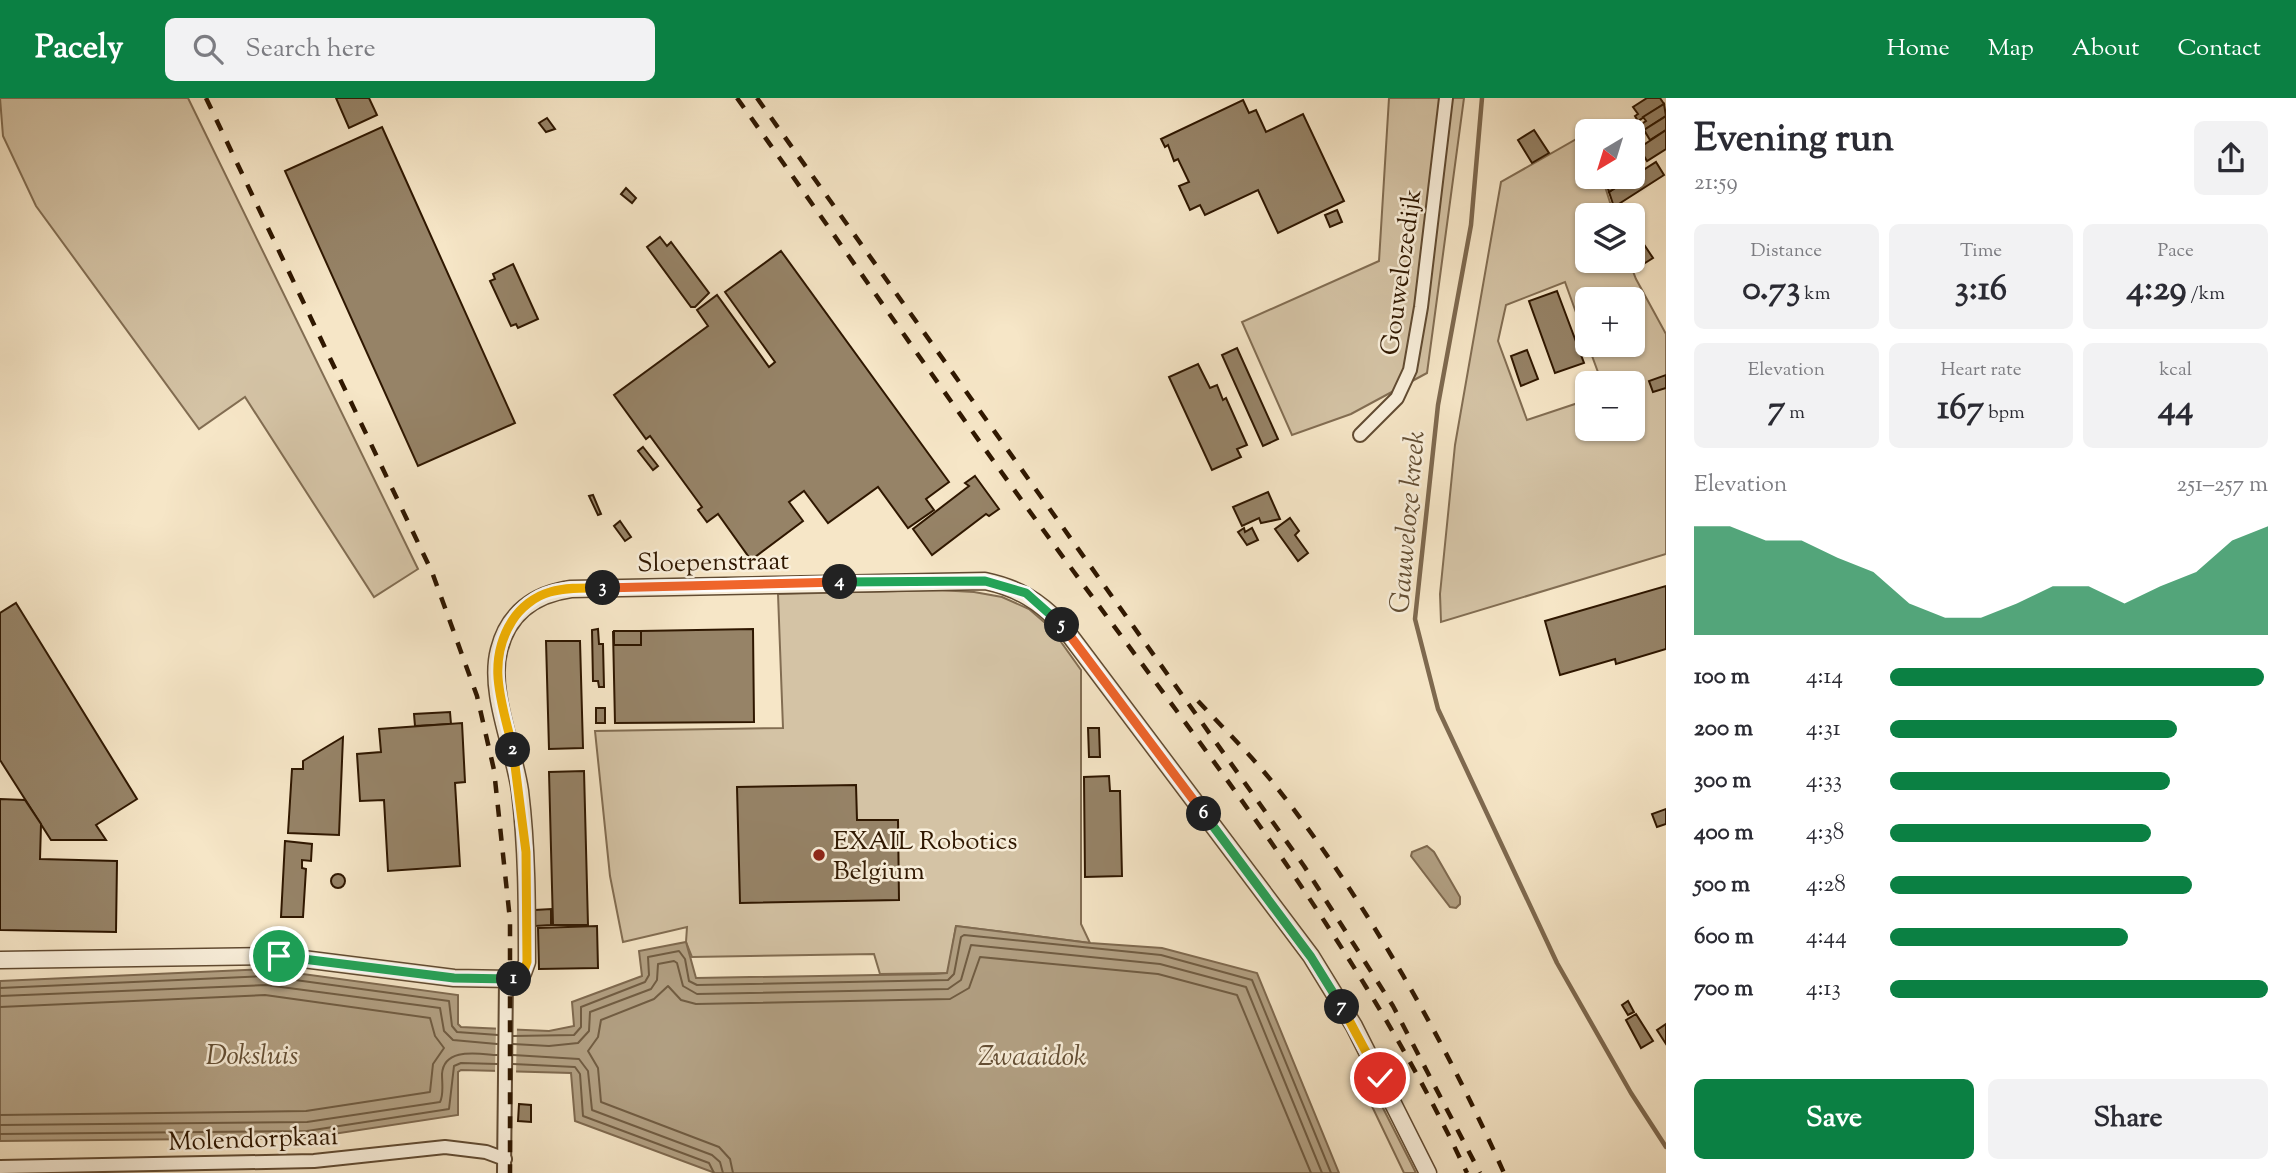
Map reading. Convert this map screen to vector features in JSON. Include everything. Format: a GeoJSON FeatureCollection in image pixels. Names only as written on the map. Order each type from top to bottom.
{"type":"FeatureCollection","features":[{"type":"Feature","properties":{"kind":"street","name":"Gouwelozedijk"},"geometry":{"type":"LineString","coordinates":[[1360,435],[1396,398],[1410,370],[1421,307],[1446,98]]}},
{"type":"Feature","properties":{"kind":"street","name":"Sloepenstraat"},"geometry":{"type":"LineString","coordinates":[[506,979],[516,979],[526,967],[526,852],[520,788],[499,694],[497,662],[507,629],[531,601],[549,592],[583,588],[954,580],[1005,585],[1026,593],[1062,625],[1311,957],[1354,1026],[1428,1173]]}},
{"type":"Feature","properties":{"kind":"street"},"geometry":{"type":"LineString","coordinates":[[0,960],[279,956],[454,978],[506,979],[504,1173]]}},
{"type":"Feature","properties":{"kind":"street","name":"Molendorpkaai"},"geometry":{"type":"LineString","coordinates":[[0,1167],[62,1170],[314,1161],[445,1147],[486,1152],[505,1159]]}},
{"type":"Feature","properties":{"kind":"shaded area"},"geometry":{"type":"Polygon","coordinates":[[[0,98],[188,98],[418,569],[374,597],[245,397],[199,429],[36,206],[3,136],[0,98]]]}},
{"type":"Feature","properties":{"kind":"shaded area"},"geometry":{"type":"Polygon","coordinates":[[[1389,98],[1464,98],[1427,373],[1351,414],[1292,435],[1242,322],[1379,261],[1389,98]]]}},
{"type":"Feature","properties":{"kind":"shaded area"},"geometry":{"type":"Polygon","coordinates":[[[1575,140],[1575,189],[1606,189],[1610,203],[1575,203],[1575,273],[1634,273],[1640,287],[1575,287],[1575,310],[1565,282],[1506,305],[1498,341],[1527,420],[1575,404],[1575,441],[1645,441],[1645,371],[1598,371],[1592,357],[1645,357],[1645,296],[1666,334],[1666,554],[1441,622],[1440,594],[1455,445],[1501,182],[1575,140]]]}},
{"type":"Feature","properties":{"kind":"shaded area"},"geometry":{"type":"Polygon","coordinates":[[[938,590],[1002,597],[1029,609],[1051,628],[1081,670],[1081,924],[1090,943],[956,926],[948,973],[880,974],[874,954],[692,957],[686,942],[687,927],[623,942],[610,876],[595,731],[783,728],[778,594],[938,590]]]}},
{"type":"Feature","properties":{"kind":"shaded area"},"geometry":{"type":"Polygon","coordinates":[[[1360,1063],[1416,1173],[1404,1173],[1356,1073],[1360,1063]]]}},
{"type":"Feature","properties":{"kind":"water"},"geometry":{"type":"Polygon","coordinates":[[[1427,846],[1434,852],[1460,897],[1460,904],[1456,908],[1450,907],[1411,856],[1412,852],[1427,846]]]}},
{"type":"Feature","properties":{"kind":"water","name":"Zwaaidok"},"geometry":{"type":"Polygon","coordinates":[[[956,926],[1090,943],[1162,948],[1257,973],[1339,1173],[715,1173],[575,1121],[571,1073],[461,1070],[458,1072],[458,1115],[307,1138],[0,1141],[0,981],[266,969],[458,995],[458,1024],[461,1027],[549,1031],[574,1026],[572,1002],[642,976],[639,951],[686,942],[696,978],[947,973],[956,926]]]}},
{"type":"Feature","properties":{"kind":"pier"},"geometry":{"type":"Polygon","coordinates":[[[496,1026],[517,1026],[516,1075],[495,1074],[496,1026]]]}},
{"type":"Feature","properties":{"kind":"building"},"geometry":{"type":"Polygon","coordinates":[[[336,98],[369,98],[377,115],[349,128],[336,98]]]}},
{"type":"Feature","properties":{"kind":"building"},"geometry":{"type":"Polygon","coordinates":[[[1647,98],[1660,98],[1664,104],[1641,119],[1637,119],[1635,116],[1638,114],[1633,107],[1647,98]]]}},
{"type":"Feature","properties":{"kind":"building"},"geometry":{"type":"Polygon","coordinates":[[[1243,100],[1249,113],[1256,110],[1266,132],[1303,114],[1344,201],[1278,233],[1258,190],[1205,215],[1200,205],[1190,210],[1179,186],[1189,182],[1178,159],[1174,161],[1168,145],[1165,147],[1161,139],[1243,100]]]}},
{"type":"Feature","properties":{"kind":"building"},"geometry":{"type":"Polygon","coordinates":[[[1664,104],[1666,116],[1645,129],[1646,121],[1643,117],[1664,104]]]}},
{"type":"Feature","properties":{"kind":"building"},"geometry":{"type":"Polygon","coordinates":[[[1666,116],[1666,130],[1650,140],[1645,129],[1666,116]]]}},
{"type":"Feature","properties":{"kind":"building"},"geometry":{"type":"Polygon","coordinates":[[[547,118],[555,129],[546,132],[539,123],[547,118]]]}},
{"type":"Feature","properties":{"kind":"building"},"geometry":{"type":"Polygon","coordinates":[[[382,127],[515,423],[418,466],[285,171],[382,127]]]}},
{"type":"Feature","properties":{"kind":"building"},"geometry":{"type":"Polygon","coordinates":[[[1534,130],[1549,153],[1532,163],[1518,140],[1534,130]]]}},
{"type":"Feature","properties":{"kind":"building"},"geometry":{"type":"Polygon","coordinates":[[[1666,130],[1666,149],[1647,161],[1645,144],[1666,130]]]}},
{"type":"Feature","properties":{"kind":"building"},"geometry":{"type":"Polygon","coordinates":[[[1656,162],[1664,175],[1645,187],[1645,169],[1656,162]]]}},
{"type":"Feature","properties":{"kind":"building"},"geometry":{"type":"Polygon","coordinates":[[[626,188],[636,198],[632,203],[621,194],[626,188]]]}},
{"type":"Feature","properties":{"kind":"building"},"geometry":{"type":"Polygon","coordinates":[[[1614,189],[1642,189],[1620,203],[1613,203],[1609,192],[1614,189]]]}},
{"type":"Feature","properties":{"kind":"building"},"geometry":{"type":"Polygon","coordinates":[[[1337,210],[1342,222],[1330,227],[1325,215],[1337,210]]]}},
{"type":"Feature","properties":{"kind":"building"},"geometry":{"type":"Polygon","coordinates":[[[660,237],[667,246],[671,242],[709,293],[695,307],[691,307],[647,247],[660,237]]]}},
{"type":"Feature","properties":{"kind":"building"},"geometry":{"type":"Polygon","coordinates":[[[1645,246],[1653,258],[1645,263],[1645,246]]]}},
{"type":"Feature","properties":{"kind":"building"},"geometry":{"type":"Polygon","coordinates":[[[781,251],[949,482],[926,499],[934,510],[908,528],[878,487],[828,523],[804,491],[789,502],[803,521],[751,560],[718,514],[707,522],[698,510],[702,507],[650,436],[646,439],[614,395],[708,326],[697,310],[717,295],[769,367],[775,362],[725,292],[781,251]]]}},
{"type":"Feature","properties":{"kind":"building"},"geometry":{"type":"Polygon","coordinates":[[[513,264],[538,319],[518,328],[516,324],[511,326],[490,281],[495,279],[493,274],[513,264]]]}},
{"type":"Feature","properties":{"kind":"building"},"geometry":{"type":"Polygon","coordinates":[[[1557,291],[1575,339],[1575,357],[1582,357],[1584,363],[1555,373],[1529,301],[1557,291]]]}},
{"type":"Feature","properties":{"kind":"building"},"geometry":{"type":"Polygon","coordinates":[[[1237,348],[1278,439],[1263,446],[1222,355],[1237,348]]]}},
{"type":"Feature","properties":{"kind":"building"},"geometry":{"type":"Polygon","coordinates":[[[1527,350],[1538,379],[1521,386],[1511,356],[1527,350]]]}},
{"type":"Feature","properties":{"kind":"building"},"geometry":{"type":"Polygon","coordinates":[[[1198,364],[1210,388],[1217,385],[1223,400],[1226,398],[1247,445],[1237,449],[1241,457],[1212,470],[1169,377],[1198,364]]]}},
{"type":"Feature","properties":{"kind":"building"},"geometry":{"type":"Polygon","coordinates":[[[1666,375],[1666,388],[1653,392],[1649,381],[1666,375]]]}},
{"type":"Feature","properties":{"kind":"building"},"geometry":{"type":"Polygon","coordinates":[[[643,447],[658,466],[653,470],[638,451],[643,447]]]}},
{"type":"Feature","properties":{"kind":"building"},"geometry":{"type":"Polygon","coordinates":[[[975,476],[999,509],[989,516],[986,514],[932,555],[913,529],[969,486],[965,483],[975,476]]]}},
{"type":"Feature","properties":{"kind":"building"},"geometry":{"type":"Polygon","coordinates":[[[1268,492],[1280,519],[1261,523],[1259,518],[1242,526],[1233,507],[1268,492]]]}},
{"type":"Feature","properties":{"kind":"building"},"geometry":{"type":"Polygon","coordinates":[[[593,495],[601,514],[598,515],[589,496],[593,495]]]}},
{"type":"Feature","properties":{"kind":"building"},"geometry":{"type":"Polygon","coordinates":[[[1290,518],[1299,531],[1295,535],[1308,553],[1298,561],[1275,529],[1290,518]]]}},
{"type":"Feature","properties":{"kind":"building"},"geometry":{"type":"Polygon","coordinates":[[[620,521],[631,537],[625,541],[614,526],[620,521]]]}},
{"type":"Feature","properties":{"kind":"building"},"geometry":{"type":"Polygon","coordinates":[[[1244,528],[1245,532],[1252,528],[1258,540],[1247,545],[1238,532],[1244,528]]]}},
{"type":"Feature","properties":{"kind":"building"},"geometry":{"type":"Polygon","coordinates":[[[1666,586],[1666,649],[1616,664],[1615,659],[1560,675],[1545,621],[1666,586]]]}},
{"type":"Feature","properties":{"kind":"building"},"geometry":{"type":"Polygon","coordinates":[[[16,603],[137,799],[96,825],[106,840],[51,840],[0,760],[0,613],[16,603]]]}},
{"type":"Feature","properties":{"kind":"building"},"geometry":{"type":"Polygon","coordinates":[[[598,629],[599,644],[603,644],[604,687],[599,687],[598,681],[593,681],[592,630],[598,629]]]}},
{"type":"Feature","properties":{"kind":"building"},"geometry":{"type":"Polygon","coordinates":[[[753,629],[754,722],[615,723],[613,631],[614,645],[641,645],[641,631],[753,629]]]}},
{"type":"Feature","properties":{"kind":"building"},"geometry":{"type":"Polygon","coordinates":[[[614,631],[641,631],[641,645],[614,645],[614,631]]]}},
{"type":"Feature","properties":{"kind":"building"},"geometry":{"type":"Polygon","coordinates":[[[546,641],[580,641],[583,748],[549,749],[546,641]]]}},
{"type":"Feature","properties":{"kind":"building"},"geometry":{"type":"Polygon","coordinates":[[[596,708],[605,708],[605,723],[596,723],[596,708]]]}},
{"type":"Feature","properties":{"kind":"building"},"geometry":{"type":"Polygon","coordinates":[[[450,712],[451,724],[415,726],[414,714],[450,712]]]}},
{"type":"Feature","properties":{"kind":"building"},"geometry":{"type":"Polygon","coordinates":[[[462,723],[465,782],[455,783],[460,866],[388,871],[384,800],[360,801],[357,754],[381,752],[379,729],[462,723]]]}},
{"type":"Feature","properties":{"kind":"building"},"geometry":{"type":"Polygon","coordinates":[[[1088,728],[1099,728],[1100,757],[1089,757],[1088,728]]]}},
{"type":"Feature","properties":{"kind":"building"},"geometry":{"type":"Polygon","coordinates":[[[343,737],[339,835],[288,833],[292,769],[303,769],[303,761],[343,737]]]}},
{"type":"Feature","properties":{"kind":"building"},"geometry":{"type":"Polygon","coordinates":[[[584,771],[588,925],[553,925],[549,772],[584,771]]]}},
{"type":"Feature","properties":{"kind":"building"},"geometry":{"type":"Polygon","coordinates":[[[1109,776],[1110,791],[1120,791],[1122,876],[1085,877],[1084,777],[1109,776]]]}},
{"type":"Feature","properties":{"kind":"building","name":"EXAIL Robotics Belgium"},"geometry":{"type":"Polygon","coordinates":[[[856,785],[857,820],[898,820],[899,900],[740,903],[737,787],[856,785]]]}},
{"type":"Feature","properties":{"kind":"building"},"geometry":{"type":"Polygon","coordinates":[[[0,799],[25,800],[41,824],[40,859],[117,861],[116,932],[0,930],[0,799]]]}},
{"type":"Feature","properties":{"kind":"building"},"geometry":{"type":"Polygon","coordinates":[[[1666,809],[1666,824],[1657,827],[1652,814],[1666,809]]]}},
{"type":"Feature","properties":{"kind":"building"},"geometry":{"type":"Polygon","coordinates":[[[285,841],[312,844],[311,861],[302,860],[302,868],[306,869],[303,917],[281,917],[285,841]]]}},
{"type":"Feature","properties":{"kind":"building"},"geometry":{"type":"Polygon","coordinates":[[[335,874],[341,874],[345,881],[341,888],[335,888],[331,884],[331,878],[335,874]]]}},
{"type":"Feature","properties":{"kind":"building"},"geometry":{"type":"Polygon","coordinates":[[[551,909],[551,925],[535,926],[535,910],[551,909]]]}},
{"type":"Feature","properties":{"kind":"building"},"geometry":{"type":"Polygon","coordinates":[[[597,926],[598,968],[539,969],[538,928],[597,926]]]}},
{"type":"Feature","properties":{"kind":"building"},"geometry":{"type":"Polygon","coordinates":[[[1628,1001],[1634,1012],[1628,1015],[1622,1005],[1628,1001]]]}},
{"type":"Feature","properties":{"kind":"building"},"geometry":{"type":"Polygon","coordinates":[[[1636,1014],[1653,1041],[1641,1048],[1626,1020],[1636,1014]]]}},
{"type":"Feature","properties":{"kind":"building"},"geometry":{"type":"Polygon","coordinates":[[[1666,1024],[1666,1044],[1657,1030],[1666,1024]]]}},
{"type":"Feature","properties":{"kind":"building"},"geometry":{"type":"Polygon","coordinates":[[[519,1104],[531,1105],[531,1122],[518,1121],[519,1104]]]}},
{"type":"Feature","properties":{"kind":"waterway","name":"Gauweloze kreek"},"geometry":{"type":"LineString","coordinates":[[1482,98],[1471,225],[1438,405],[1415,619],[1438,709],[1557,963],[1631,1093],[1666,1147]]}},
{"type":"Feature","properties":{"kind":"railway"},"geometry":{"type":"LineString","coordinates":[[206,98],[432,572],[477,696],[494,770],[510,920],[510,1173]]}},
{"type":"Feature","properties":{"kind":"railway"},"geometry":{"type":"LineString","coordinates":[[737,98],[989,454],[1286,863],[1383,1014],[1467,1173]]}},
{"type":"Feature","properties":{"kind":"railway"},"geometry":{"type":"LineString","coordinates":[[757,98],[1304,866],[1393,1006],[1480,1173]]}},
{"type":"Feature","properties":{"kind":"railway"},"geometry":{"type":"LineString","coordinates":[[1198,701],[1274,784],[1340,874],[1401,971],[1429,1022],[1504,1173]]}},
{"type":"Feature","properties":{"kind":"place","name":"EXAIL Robotics Belgium"},"geometry":{"type":"Point","coordinates":[819,855]}},
{"type":"Feature","properties":{"kind":"route"},"geometry":{"type":"LineString","coordinates":[[279,956],[454,978],[516,979],[523,973],[527,962],[523,819],[513,748],[496,677],[499,648],[507,629],[516,615],[531,601],[549,592],[571,589],[985,581],[1026,593],[1044,606],[1062,625],[1311,957],[1354,1026],[1380,1078]]}},
{"type":"Feature","properties":{"kind":"water label","name":"Doksluis"},"geometry":{"type":"Point","coordinates":[252,1054]}}]}
